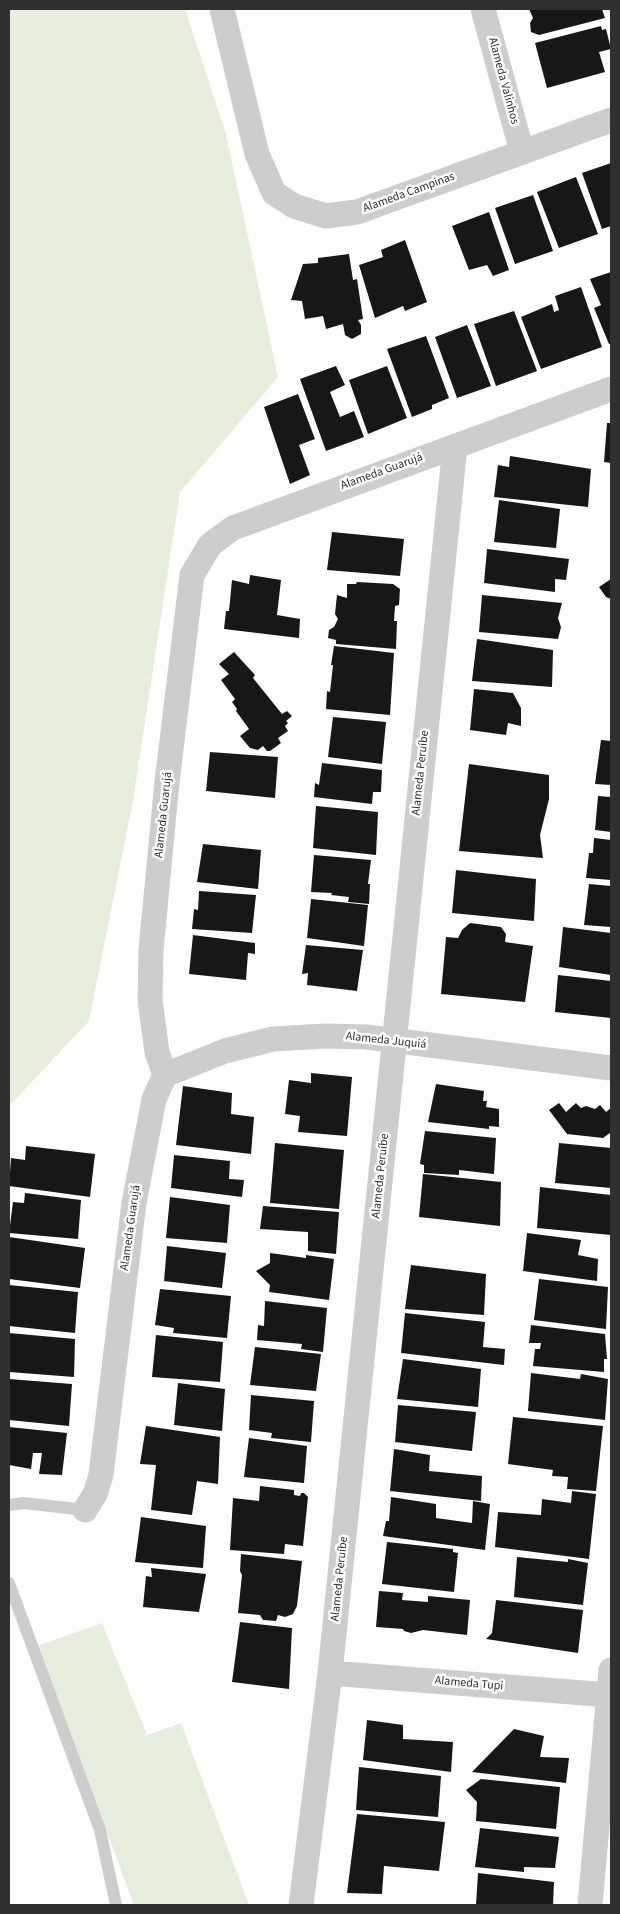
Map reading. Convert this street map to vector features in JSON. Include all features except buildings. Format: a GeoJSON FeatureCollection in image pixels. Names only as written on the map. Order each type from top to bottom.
{"type":"FeatureCollection","features":[{"type":"Feature","properties":{"kind":"street","name":"Alameda Campinas"},"geometry":{"type":"LineString","coordinates":[[222,9],[257,154],[274,193],[294,206],[326,216],[357,212],[611,120]]}},
{"type":"Feature","properties":{"kind":"street","name":"Alameda Valinhos"},"geometry":{"type":"LineString","coordinates":[[483,9],[522,152]]}},
{"type":"Feature","properties":{"kind":"street","name":"Alameda Guarujá"},"geometry":{"type":"LineString","coordinates":[[85,1510],[95,1494],[101,1475],[134,1203],[154,1099],[165,1075],[157,1052],[150,1000],[151,950],[167,782],[192,575],[210,545],[232,528],[611,389]]}},
{"type":"Feature","properties":{"kind":"street","name":"Alameda Peruíbe"},"geometry":{"type":"LineString","coordinates":[[301,1905],[330,1672],[455,446]]}},
{"type":"Feature","properties":{"kind":"street","name":"Alameda Juquiá"},"geometry":{"type":"LineString","coordinates":[[165,1075],[225,1051],[273,1039],[325,1036],[395,1041],[611,1068]]}},
{"type":"Feature","properties":{"kind":"street"},"geometry":{"type":"LineString","coordinates":[[590,1905],[611,1670]]}},
{"type":"Feature","properties":{"kind":"street","name":"Alameda Tupi"},"geometry":{"type":"LineString","coordinates":[[330,1672],[609,1695]]}},
{"type":"Feature","properties":{"kind":"lane"},"geometry":{"type":"LineString","coordinates":[[9,1505],[24,1503],[85,1510]]}},
{"type":"Feature","properties":{"kind":"lane"},"geometry":{"type":"LineString","coordinates":[[9,1583],[100,1830],[116,1905]]}},
{"type":"Feature","properties":{"kind":"green space"},"geometry":{"type":"Polygon","coordinates":[[[9,9],[185,9],[226,134],[278,377],[180,492],[133,801],[89,1021],[9,1106],[9,9]]]}},
{"type":"Feature","properties":{"kind":"green space"},"geometry":{"type":"Polygon","coordinates":[[[102,1623],[147,1735],[181,1723],[249,1905],[134,1905],[37,1646],[102,1623]]]}}]}
